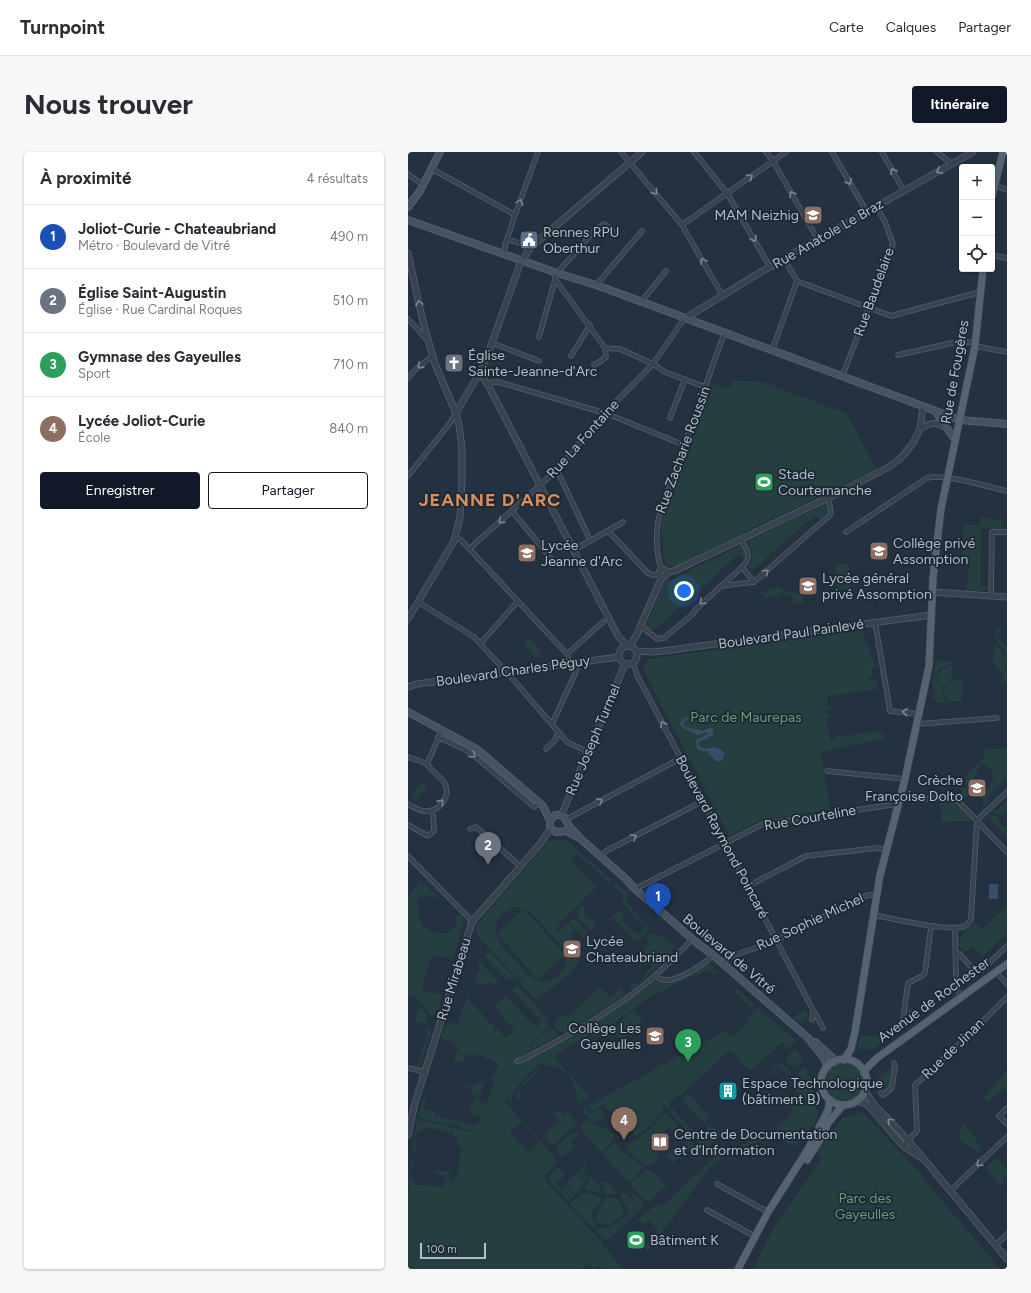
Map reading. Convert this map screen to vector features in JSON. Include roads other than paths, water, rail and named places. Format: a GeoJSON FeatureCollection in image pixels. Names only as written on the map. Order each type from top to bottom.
{"type":"FeatureCollection","features":[{"type":"Feature","properties":{"kind":"main road"},"geometry":{"type":"LineString","coordinates":[[408,207],[423,185],[440,152]]}},
{"type":"Feature","properties":{"kind":"main road"},"geometry":{"type":"LineString","coordinates":[[995,181],[1002,152]]}},
{"type":"Feature","properties":{"kind":"main road"},"geometry":{"type":"LineString","coordinates":[[408,220],[504,253],[555,275],[596,285],[936,412],[960,420],[1007,424]]}},
{"type":"Feature","properties":{"kind":"main road","name":"Rue de Fougères"},"geometry":{"type":"LineString","coordinates":[[855,1032],[885,850],[901,796],[929,666],[932,592],[942,509],[975,344],[983,272]]}},
{"type":"Feature","properties":{"kind":"main road"},"geometry":{"type":"LineString","coordinates":[[936,412],[955,440]]}},
{"type":"Feature","properties":{"kind":"main road","name":"Boulevard de Vitré"},"geometry":{"type":"LineString","coordinates":[[408,712],[475,748],[542,804],[562,818],[582,840],[625,878],[635,889],[807,1037],[824,1058],[827,1067]]}},
{"type":"Feature","properties":{"kind":"main road","name":"Boulevard de Vitré"},"geometry":{"type":"LineString","coordinates":[[542,804],[552,826],[562,831],[569,832],[582,840]]}},
{"type":"Feature","properties":{"kind":"main road"},"geometry":{"type":"LineString","coordinates":[[552,826],[562,818],[565,827],[562,831]]}},
{"type":"Feature","properties":{"kind":"main road","name":"Avenue de Rochester"},"geometry":{"type":"LineString","coordinates":[[864,1073],[877,1058],[1007,964]]}},
{"type":"Feature","properties":{"kind":"main road"},"geometry":{"type":"LineString","coordinates":[[844,1060],[851,1049],[855,1032]]}},
{"type":"Feature","properties":{"kind":"main road"},"geometry":{"type":"LineString","coordinates":[[855,1032],[854,1054],[857,1064],[864,1073],[866,1080],[865,1091],[853,1103],[843,1105],[834,1103],[822,1090],[821,1082],[827,1067],[836,1061],[844,1060],[857,1064]]}},
{"type":"Feature","properties":{"kind":"main road","name":"Boulevard de Vitré"},"geometry":{"type":"LineString","coordinates":[[807,1037],[836,1061]]}},
{"type":"Feature","properties":{"kind":"main road","name":"Avenue de Rochester"},"geometry":{"type":"LineString","coordinates":[[857,1064],[877,1058]]}},
{"type":"Feature","properties":{"kind":"main road"},"geometry":{"type":"LineString","coordinates":[[738,1269],[754,1236],[793,1174],[825,1117],[830,1100]]}},
{"type":"Feature","properties":{"kind":"main road"},"geometry":{"type":"LineString","coordinates":[[793,1174],[810,1155],[823,1135],[828,1123],[843,1105]]}},
{"type":"Feature","properties":{"kind":"street"},"geometry":{"type":"LineString","coordinates":[[504,253],[507,239],[538,152]]}},
{"type":"Feature","properties":{"kind":"street"},"geometry":{"type":"LineString","coordinates":[[621,152],[682,225],[722,295]]}},
{"type":"Feature","properties":{"kind":"street"},"geometry":{"type":"LineString","coordinates":[[408,476],[450,423],[480,373],[522,260],[528,251],[642,152]]}},
{"type":"Feature","properties":{"kind":"street"},"geometry":{"type":"LineString","coordinates":[[694,152],[727,194],[770,267]]}},
{"type":"Feature","properties":{"kind":"street"},"geometry":{"type":"LineString","coordinates":[[766,152],[773,161],[818,240]]}},
{"type":"Feature","properties":{"kind":"street"},"geometry":{"type":"LineString","coordinates":[[682,225],[786,152]]}},
{"type":"Feature","properties":{"kind":"street"},"geometry":{"type":"LineString","coordinates":[[832,152],[867,212]]}},
{"type":"Feature","properties":{"kind":"street"},"geometry":{"type":"LineString","coordinates":[[882,152],[904,191]]}},
{"type":"Feature","properties":{"kind":"street"},"geometry":{"type":"LineString","coordinates":[[937,152],[952,164]]}},
{"type":"Feature","properties":{"kind":"street","name":"Rue Anatole Le Braz"},"geometry":{"type":"LineString","coordinates":[[684,318],[770,267],[786,260],[790,255],[973,152]]}},
{"type":"Feature","properties":{"kind":"street"},"geometry":{"type":"LineString","coordinates":[[432,169],[515,216]]}},
{"type":"Feature","properties":{"kind":"street"},"geometry":{"type":"LineString","coordinates":[[408,174],[423,185]]}},
{"type":"Feature","properties":{"kind":"street"},"geometry":{"type":"LineString","coordinates":[[995,185],[1007,190]]}},
{"type":"Feature","properties":{"kind":"street","name":"Rue Baudelaire"},"geometry":{"type":"LineString","coordinates":[[842,377],[893,244],[885,222],[877,207]]}},
{"type":"Feature","properties":{"kind":"street"},"geometry":{"type":"LineString","coordinates":[[539,337],[555,275],[596,229],[605,224],[614,232]]}},
{"type":"Feature","properties":{"kind":"street"},"geometry":{"type":"LineString","coordinates":[[596,285],[642,231]]}},
{"type":"Feature","properties":{"kind":"street"},"geometry":{"type":"LineString","coordinates":[[507,239],[522,244],[528,251]]}},
{"type":"Feature","properties":{"kind":"street"},"geometry":{"type":"LineString","coordinates":[[408,253],[432,356],[456,413],[461,436],[462,469],[461,512],[456,537],[408,619]]}},
{"type":"Feature","properties":{"kind":"street"},"geometry":{"type":"LineString","coordinates":[[996,256],[1007,258]]}},
{"type":"Feature","properties":{"kind":"street"},"geometry":{"type":"LineString","coordinates":[[786,260],[797,281],[891,316],[980,292]]}},
{"type":"Feature","properties":{"kind":"street"},"geometry":{"type":"LineString","coordinates":[[641,302],[666,272]]}},
{"type":"Feature","properties":{"kind":"street"},"geometry":{"type":"LineString","coordinates":[[555,275],[605,348],[606,356],[601,362],[594,365]]}},
{"type":"Feature","properties":{"kind":"street"},"geometry":{"type":"LineString","coordinates":[[773,352],[773,348],[797,281]]}},
{"type":"Feature","properties":{"kind":"street","name":"Rue La Fontaine"},"geometry":{"type":"LineString","coordinates":[[469,549],[557,470],[605,413],[653,364],[684,318]]}},
{"type":"Feature","properties":{"kind":"street"},"geometry":{"type":"LineString","coordinates":[[408,319],[428,341]]}},
{"type":"Feature","properties":{"kind":"street"},"geometry":{"type":"LineString","coordinates":[[571,356],[590,325]]}},
{"type":"Feature","properties":{"kind":"street"},"geometry":{"type":"LineString","coordinates":[[417,329],[424,326]]}},
{"type":"Feature","properties":{"kind":"street","name":"Rue Zacharie Roussin"},"geometry":{"type":"LineString","coordinates":[[661,574],[657,537],[658,522],[724,334]]}},
{"type":"Feature","properties":{"kind":"street"},"geometry":{"type":"LineString","coordinates":[[492,343],[539,361]]}},
{"type":"Feature","properties":{"kind":"street"},"geometry":{"type":"LineString","coordinates":[[898,355],[952,343],[975,344],[1007,352]]}},
{"type":"Feature","properties":{"kind":"street"},"geometry":{"type":"LineString","coordinates":[[605,348],[620,349],[653,364],[665,372],[705,387]]}},
{"type":"Feature","properties":{"kind":"street"},"geometry":{"type":"LineString","coordinates":[[408,378],[432,356]]}},
{"type":"Feature","properties":{"kind":"street"},"geometry":{"type":"LineString","coordinates":[[480,373],[488,385],[618,636],[621,649],[619,657],[625,664],[633,663],[633,650],[637,634],[661,574]]}},
{"type":"Feature","properties":{"kind":"street"},"geometry":{"type":"LineString","coordinates":[[670,418],[685,379]]}},
{"type":"Feature","properties":{"kind":"street"},"geometry":{"type":"LineString","coordinates":[[488,385],[498,382],[605,413],[684,445]]}},
{"type":"Feature","properties":{"kind":"street"},"geometry":{"type":"LineString","coordinates":[[608,531],[648,573],[666,576],[667,572],[674,571],[742,539],[889,467],[902,456],[913,443],[920,429],[924,407]]}},
{"type":"Feature","properties":{"kind":"street"},"geometry":{"type":"LineString","coordinates":[[920,429],[933,423],[937,423],[947,428]]}},
{"type":"Feature","properties":{"kind":"street"},"geometry":{"type":"LineString","coordinates":[[557,470],[590,540]]}},
{"type":"Feature","properties":{"kind":"street"},"geometry":{"type":"LineString","coordinates":[[846,532],[927,478],[947,478],[1007,491]]}},
{"type":"Feature","properties":{"kind":"street"},"geometry":{"type":"LineString","coordinates":[[720,586],[754,582],[831,514],[828,498]]}},
{"type":"Feature","properties":{"kind":"street"},"geometry":{"type":"LineString","coordinates":[[512,511],[554,562]]}},
{"type":"Feature","properties":{"kind":"street"},"geometry":{"type":"LineString","coordinates":[[574,550],[623,522]]}},
{"type":"Feature","properties":{"kind":"street"},"geometry":{"type":"LineString","coordinates":[[991,596],[992,532],[1007,532]]}},
{"type":"Feature","properties":{"kind":"street"},"geometry":{"type":"LineString","coordinates":[[456,537],[567,654],[577,668],[552,724]]}},
{"type":"Feature","properties":{"kind":"street"},"geometry":{"type":"LineString","coordinates":[[641,626],[652,635],[659,639],[663,639],[693,614],[694,610],[748,561],[749,557],[742,539]]}},
{"type":"Feature","properties":{"kind":"street"},"geometry":{"type":"LineString","coordinates":[[742,567],[754,582]]}},
{"type":"Feature","properties":{"kind":"street"},"geometry":{"type":"LineString","coordinates":[[932,592],[1007,597]]}},
{"type":"Feature","properties":{"kind":"street"},"geometry":{"type":"LineString","coordinates":[[480,644],[518,601]]}},
{"type":"Feature","properties":{"kind":"street"},"geometry":{"type":"LineString","coordinates":[[418,602],[470,634],[500,665],[501,673]]}},
{"type":"Feature","properties":{"kind":"street","name":"Boulevard Paul Painlevé"},"geometry":{"type":"LineString","coordinates":[[633,650],[651,652],[931,615]]}},
{"type":"Feature","properties":{"kind":"street"},"geometry":{"type":"LineString","coordinates":[[567,654],[604,622]]}},
{"type":"Feature","properties":{"kind":"street"},"geometry":{"type":"LineString","coordinates":[[876,622],[890,710],[919,714]]}},
{"type":"Feature","properties":{"kind":"street"},"geometry":{"type":"LineString","coordinates":[[618,636],[633,650]]}},
{"type":"Feature","properties":{"kind":"street"},"geometry":{"type":"LineString","coordinates":[[621,649],[633,650]]}},
{"type":"Feature","properties":{"kind":"street","name":"Boulevard Charles Péguy"},"geometry":{"type":"LineString","coordinates":[[408,687],[417,684],[619,657]]}},
{"type":"Feature","properties":{"kind":"street","name":"Boulevard Raymond Poincaré"},"geometry":{"type":"LineString","coordinates":[[633,663],[637,675],[813,1010],[824,1028]]}},
{"type":"Feature","properties":{"kind":"street","name":"Rue Joseph Turmel"},"geometry":{"type":"LineString","coordinates":[[562,818],[625,664]]}},
{"type":"Feature","properties":{"kind":"street"},"geometry":{"type":"LineString","coordinates":[[511,672],[511,677],[567,742],[588,752]]}},
{"type":"Feature","properties":{"kind":"street"},"geometry":{"type":"LineString","coordinates":[[917,724],[997,718]]}},
{"type":"Feature","properties":{"kind":"street"},"geometry":{"type":"LineString","coordinates":[[427,764],[442,730]]}},
{"type":"Feature","properties":{"kind":"street"},"geometry":{"type":"LineString","coordinates":[[546,749],[560,733]]}},
{"type":"Feature","properties":{"kind":"street"},"geometry":{"type":"LineString","coordinates":[[438,738],[464,749],[477,758],[534,807],[542,804]]}},
{"type":"Feature","properties":{"kind":"street"},"geometry":{"type":"LineString","coordinates":[[408,757],[427,764],[432,771],[442,779],[447,788],[446,799],[433,811],[417,810],[408,804]]}},
{"type":"Feature","properties":{"kind":"street"},"geometry":{"type":"LineString","coordinates":[[562,818],[681,758]]}},
{"type":"Feature","properties":{"kind":"street"},"geometry":{"type":"LineString","coordinates":[[827,771],[905,779]]}},
{"type":"Feature","properties":{"kind":"street"},"geometry":{"type":"LineString","coordinates":[[874,915],[931,927],[961,927],[966,925],[971,919],[977,820],[1007,792]]}},
{"type":"Feature","properties":{"kind":"street"},"geometry":{"type":"LineString","coordinates":[[901,796],[919,799],[956,798],[1007,852]]}},
{"type":"Feature","properties":{"kind":"street"},"geometry":{"type":"LineString","coordinates":[[601,856],[606,851],[704,801]]}},
{"type":"Feature","properties":{"kind":"street","name":"Rue Courteline"},"geometry":{"type":"LineString","coordinates":[[635,889],[763,824],[890,805],[898,808]]}},
{"type":"Feature","properties":{"kind":"street"},"geometry":{"type":"LineString","coordinates":[[408,825],[428,836],[434,831],[433,811]]}},
{"type":"Feature","properties":{"kind":"street","name":"Rue Mirabeau"},"geometry":{"type":"LineString","coordinates":[[408,1135],[413,1110],[472,922],[540,844],[552,826]]}},
{"type":"Feature","properties":{"kind":"street"},"geometry":{"type":"LineString","coordinates":[[470,828],[476,827],[520,866]]}},
{"type":"Feature","properties":{"kind":"street"},"geometry":{"type":"LineString","coordinates":[[748,886],[806,856],[877,848],[885,850]]}},
{"type":"Feature","properties":{"kind":"street"},"geometry":{"type":"LineString","coordinates":[[408,856],[470,918],[472,922]]}},
{"type":"Feature","properties":{"kind":"street","name":"Rue Sophie Michel"},"geometry":{"type":"LineString","coordinates":[[723,964],[729,958],[776,940],[868,895],[877,895]]}},
{"type":"Feature","properties":{"kind":"street"},"geometry":{"type":"LineString","coordinates":[[902,1027],[908,983],[925,974],[931,927]]}},
{"type":"Feature","properties":{"kind":"street"},"geometry":{"type":"LineString","coordinates":[[956,927],[956,987],[962,997]]}},
{"type":"Feature","properties":{"kind":"street"},"geometry":{"type":"LineString","coordinates":[[517,1061],[524,1059],[605,1013],[631,996],[692,939]]}},
{"type":"Feature","properties":{"kind":"street"},"geometry":{"type":"LineString","coordinates":[[956,954],[960,954],[974,970],[978,971],[982,970],[1007,946]]}},
{"type":"Feature","properties":{"kind":"street"},"geometry":{"type":"LineString","coordinates":[[655,975],[664,980],[675,978],[703,965],[713,955]]}},
{"type":"Feature","properties":{"kind":"street"},"geometry":{"type":"LineString","coordinates":[[996,972],[1007,984]]}},
{"type":"Feature","properties":{"kind":"street","name":"Rue de Jinan"},"geometry":{"type":"LineString","coordinates":[[908,1141],[917,1131],[915,1085],[1007,997]]}},
{"type":"Feature","properties":{"kind":"street"},"geometry":{"type":"LineString","coordinates":[[812,1020],[813,1010]]}},
{"type":"Feature","properties":{"kind":"street"},"geometry":{"type":"LineString","coordinates":[[881,1093],[883,1094],[892,1088],[895,1066],[894,1063]]}},
{"type":"Feature","properties":{"kind":"street"},"geometry":{"type":"LineString","coordinates":[[408,1068],[425,1072]]}},
{"type":"Feature","properties":{"kind":"street"},"geometry":{"type":"LineString","coordinates":[[865,1091],[875,1106],[908,1141],[1007,1259]]}},
{"type":"Feature","properties":{"kind":"street"},"geometry":{"type":"LineString","coordinates":[[857,1100],[868,1105],[903,1146],[922,1158]]}},
{"type":"Feature","properties":{"kind":"street"},"geometry":{"type":"LineString","coordinates":[[1007,1108],[999,1116],[1007,1124]]}},
{"type":"Feature","properties":{"kind":"street"},"geometry":{"type":"LineString","coordinates":[[950,1191],[1007,1137]]}},
{"type":"Feature","properties":{"kind":"street"},"geometry":{"type":"LineString","coordinates":[[903,1146],[908,1141]]}},
{"type":"Feature","properties":{"kind":"street"},"geometry":{"type":"LineString","coordinates":[[717,1184],[768,1212]]}},
{"type":"Feature","properties":{"kind":"street"},"geometry":{"type":"LineString","coordinates":[[707,1210],[754,1236]]}},
{"type":"Feature","properties":{"kind":"street"},"geometry":{"type":"LineString","coordinates":[[996,1245],[1007,1234]]}},
{"type":"Feature","properties":{"kind":"water"},"geometry":{"type":"Polygon","coordinates":[[[687,717],[688,719],[683,722],[684,726],[686,727],[703,731],[710,728],[713,729],[713,735],[699,742],[699,746],[706,749],[715,747],[718,748],[725,754],[722,760],[719,762],[715,760],[707,751],[700,751],[697,749],[696,740],[707,735],[708,732],[698,735],[682,727],[680,723],[681,721],[687,717]]]}},
{"type":"Feature","properties":{"kind":"water"},"geometry":{"type":"Polygon","coordinates":[[[989,884],[998,884],[998,899],[989,899],[989,884]]]}},
{"type":"Feature","properties":{"kind":"place","name":"MAM Neizhig"},"geometry":{"type":"Point","coordinates":[813,215]}},
{"type":"Feature","properties":{"kind":"place","name":"Rennes RPU Oberthur"},"geometry":{"type":"Point","coordinates":[529,240]}},
{"type":"Feature","properties":{"kind":"place","name":"Église Sainte-Jeanne-d'Arc"},"geometry":{"type":"Point","coordinates":[454,363]}},
{"type":"Feature","properties":{"kind":"place","name":"Stade Courtemanche"},"geometry":{"type":"Point","coordinates":[764,482]}},
{"type":"Feature","properties":{"kind":"place","name":"Collège privé Assomption"},"geometry":{"type":"Point","coordinates":[879,551]}},
{"type":"Feature","properties":{"kind":"place","name":"Lycée Jeanne d'Arc"},"geometry":{"type":"Point","coordinates":[527,553]}},
{"type":"Feature","properties":{"kind":"place","name":"Lycée général privé Assomption"},"geometry":{"type":"Point","coordinates":[808,586]}},
{"type":"Feature","properties":{"kind":"place","name":"Crèche Françoise Dolto"},"geometry":{"type":"Point","coordinates":[977,788]}},
{"type":"Feature","properties":{"kind":"place","name":"Église Saint-Augustin"},"geometry":{"type":"Point","coordinates":[488,865]}},
{"type":"Feature","properties":{"kind":"place","name":"Joliot-Curie - Chateaubriand"},"geometry":{"type":"Point","coordinates":[658,916]}},
{"type":"Feature","properties":{"kind":"place","name":"Lycée Chateaubriand"},"geometry":{"type":"Point","coordinates":[572,949]}},
{"type":"Feature","properties":{"kind":"place","name":"Collège Les Gayeulles"},"geometry":{"type":"Point","coordinates":[655,1036]}},
{"type":"Feature","properties":{"kind":"place","name":"Gymnase des Gayeulles"},"geometry":{"type":"Point","coordinates":[688,1062]}},
{"type":"Feature","properties":{"kind":"place","name":"Espace Technologique (bâtiment B)"},"geometry":{"type":"Point","coordinates":[728,1091]}},
{"type":"Feature","properties":{"kind":"place","name":"Lycée Joliot-Curie"},"geometry":{"type":"Point","coordinates":[624,1140]}},
{"type":"Feature","properties":{"kind":"place","name":"Centre de Documentation et d'Information"},"geometry":{"type":"Point","coordinates":[660,1142]}},
{"type":"Feature","properties":{"kind":"place","name":"Bâtiment K"},"geometry":{"type":"Point","coordinates":[636,1240]}},
{"type":"Feature","properties":{"kind":"district","name":"JEANNE D'ARC"},"geometry":{"type":"Point","coordinates":[490,500]}},
{"type":"Feature","properties":{"kind":"park label","name":"Parc de Maurepas"},"geometry":{"type":"Point","coordinates":[746,717]}},
{"type":"Feature","properties":{"kind":"park label","name":"Parc des Gayeulles"},"geometry":{"type":"Point","coordinates":[865,1206]}}]}
